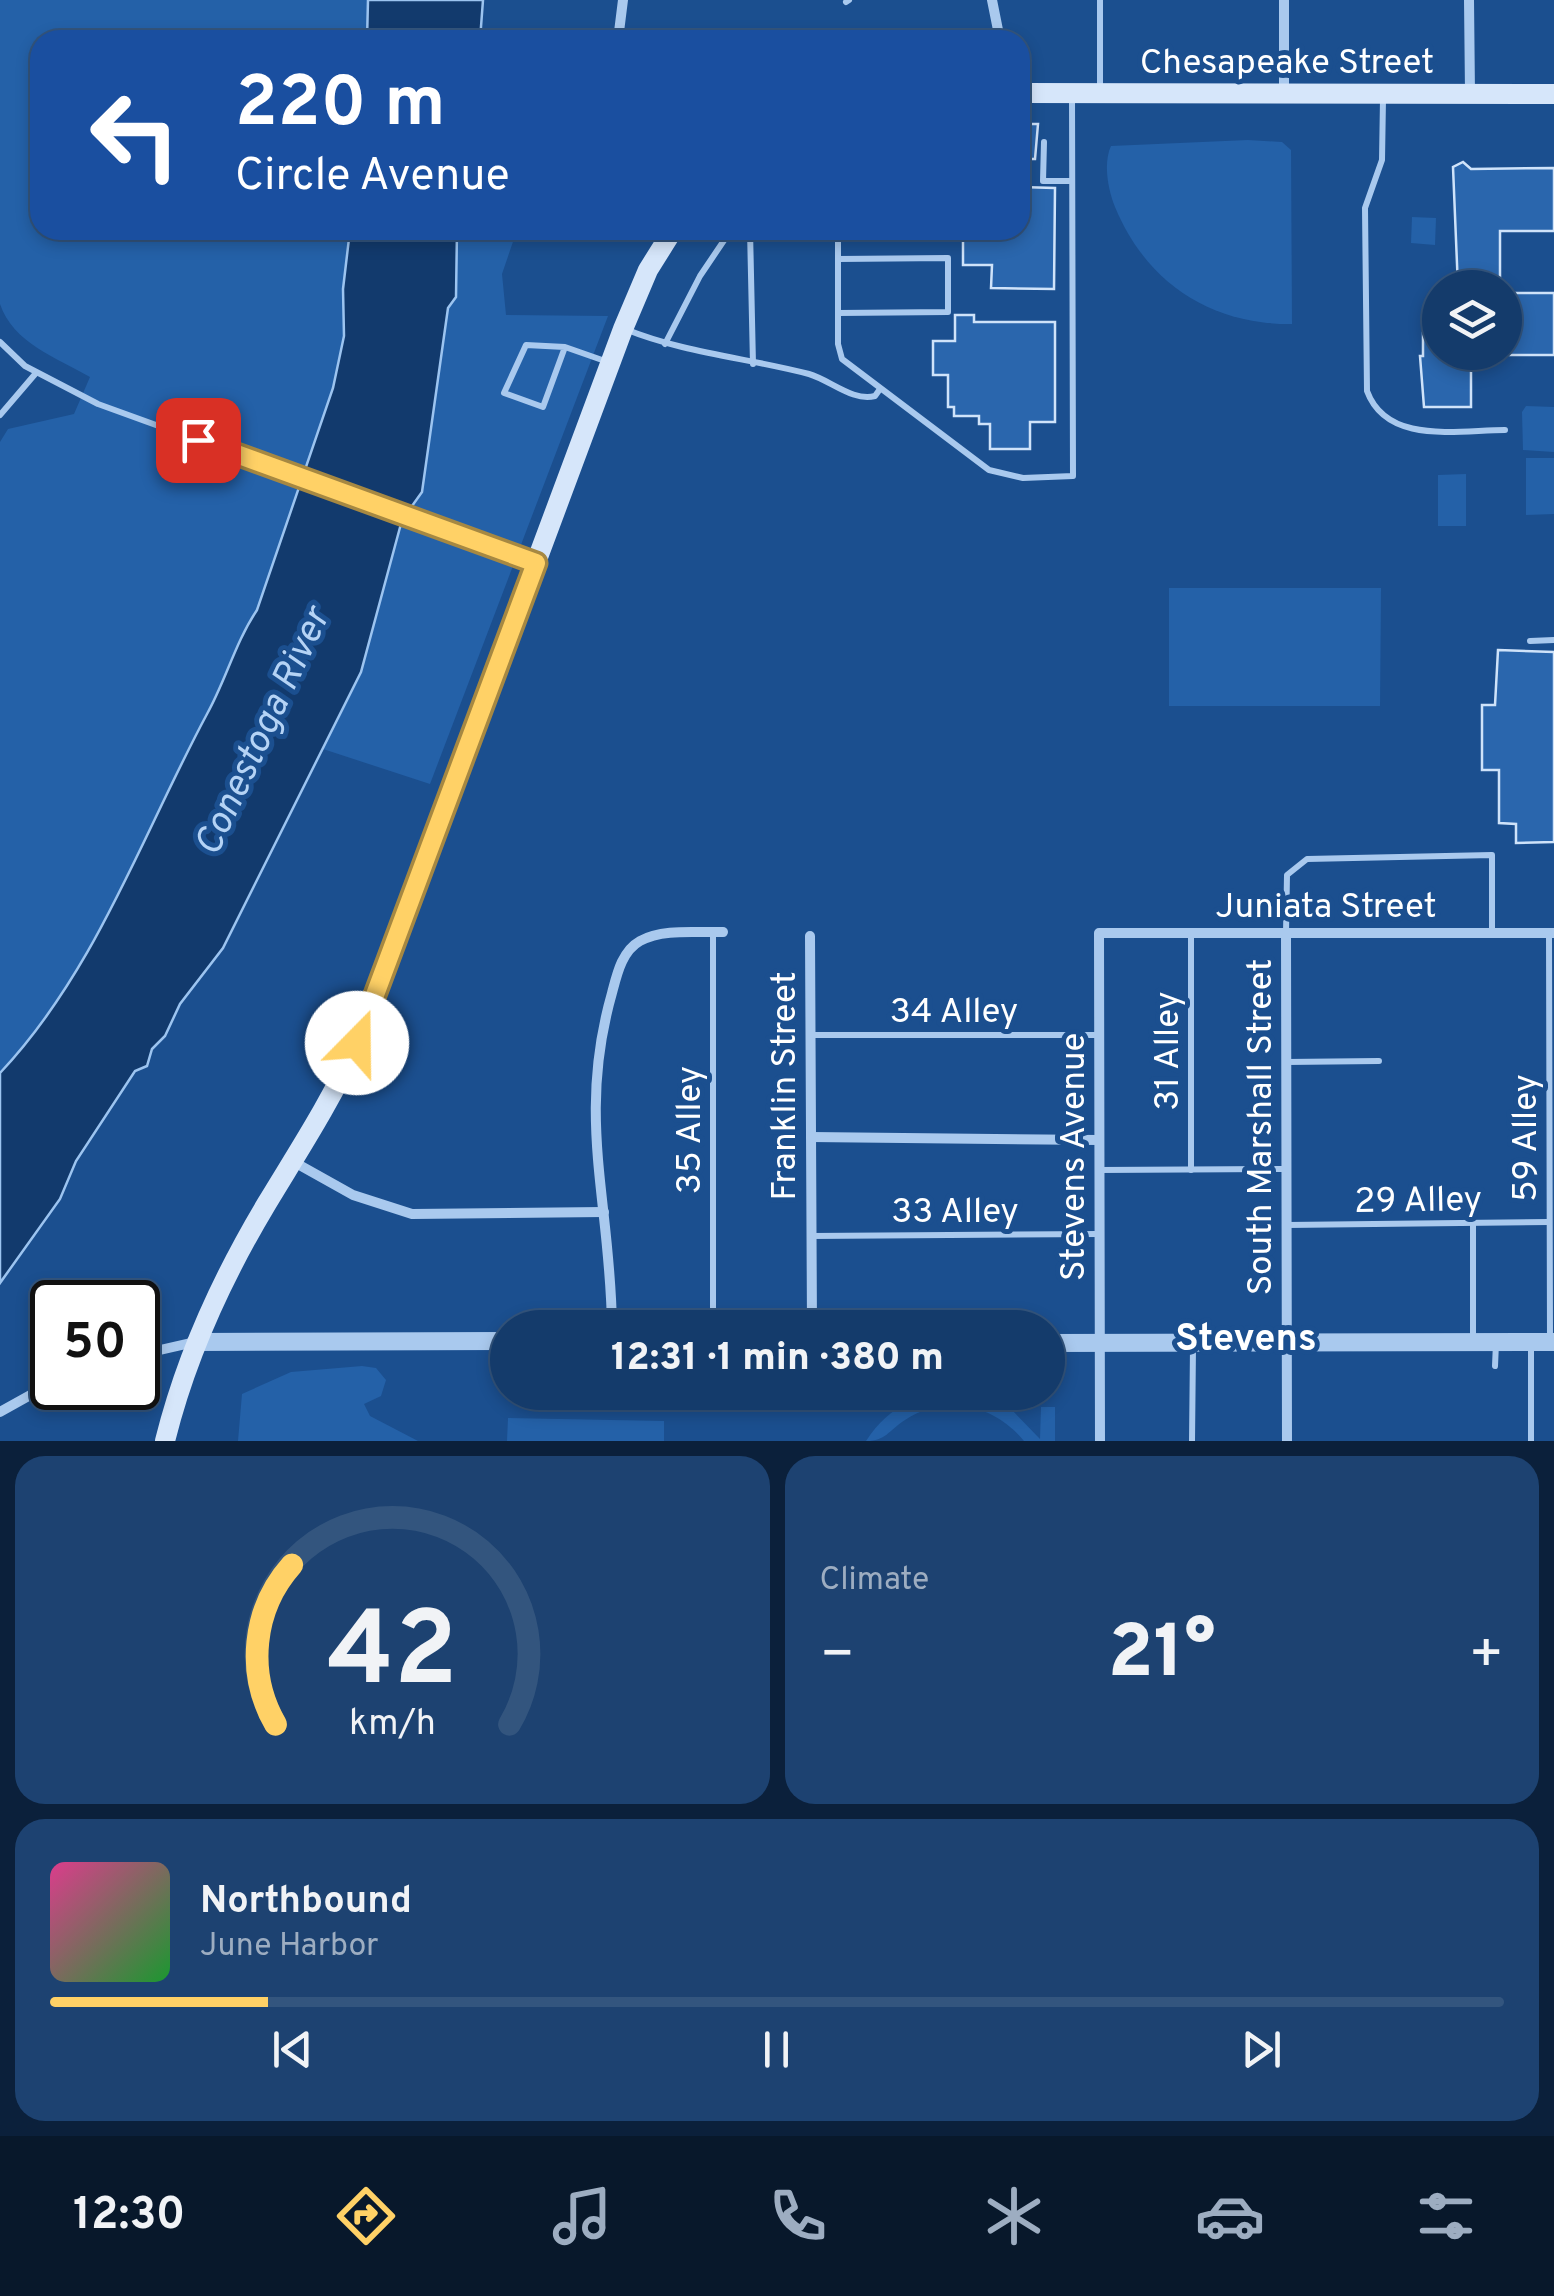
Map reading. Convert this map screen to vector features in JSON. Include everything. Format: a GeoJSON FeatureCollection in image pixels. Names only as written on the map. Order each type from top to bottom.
{"type":"FeatureCollection","features":[{"type":"Feature","properties":{"kind":"main road","name":"Chesapeake Street"},"geometry":{"type":"LineString","coordinates":[[1030,93],[1554,94]]}},
{"type":"Feature","properties":{"kind":"main road"},"geometry":{"type":"LineString","coordinates":[[165,1441],[196,1342],[237,1256],[335,1091],[369,1015],[624,329],[648,270],[666,240]]}},
{"type":"Feature","properties":{"kind":"street"},"geometry":{"type":"LineString","coordinates":[[619,30],[623,0]]}},
{"type":"Feature","properties":{"kind":"street"},"geometry":{"type":"LineString","coordinates":[[992,0],[998,30]]}},
{"type":"Feature","properties":{"kind":"street"},"geometry":{"type":"LineString","coordinates":[[1284,0],[1284,93]]}},
{"type":"Feature","properties":{"kind":"street"},"geometry":{"type":"LineString","coordinates":[[1469,0],[1470,93]]}},
{"type":"Feature","properties":{"kind":"street"},"geometry":{"type":"LineString","coordinates":[[612,1310],[612,1274],[593,1124],[601,1031],[630,948],[654,934],[718,932]]}},
{"type":"Feature","properties":{"kind":"street","name":"Juniata Street"},"geometry":{"type":"LineString","coordinates":[[1098,933],[1551,933]]}},
{"type":"Feature","properties":{"kind":"street","name":"Stevens Avenue"},"geometry":{"type":"LineString","coordinates":[[1098,933],[1100,1441]]}},
{"type":"Feature","properties":{"kind":"street","name":"South Marshall Street"},"geometry":{"type":"LineString","coordinates":[[1286,933],[1287,1441]]}},
{"type":"Feature","properties":{"kind":"street","name":"Franklin Street"},"geometry":{"type":"LineString","coordinates":[[810,936],[812,1310]]}},
{"type":"Feature","properties":{"kind":"street"},"geometry":{"type":"LineString","coordinates":[[811,1137],[1099,1140]]}},
{"type":"Feature","properties":{"kind":"street"},"geometry":{"type":"LineString","coordinates":[[294,1162],[354,1195],[412,1214],[604,1212]]}},
{"type":"Feature","properties":{"kind":"street"},"geometry":{"type":"LineString","coordinates":[[160,1349],[196,1342],[490,1342]]}},
{"type":"Feature","properties":{"kind":"street"},"geometry":{"type":"LineString","coordinates":[[1065,1342],[1545,1342]]}},
{"type":"Feature","properties":{"kind":"street"},"geometry":{"type":"LineString","coordinates":[[0,1412],[30,1396]]}},
{"type":"Feature","properties":{"kind":"lane"},"geometry":{"type":"LineString","coordinates":[[1100,0],[1100,94]]}},
{"type":"Feature","properties":{"kind":"lane"},"geometry":{"type":"LineString","coordinates":[[838,240],[842,359],[989,470],[1023,478],[1073,476],[1072,92]]}},
{"type":"Feature","properties":{"kind":"lane"},"geometry":{"type":"LineString","coordinates":[[1383,93],[1382,160],[1366,208],[1367,390],[1381,416],[1404,428],[1505,430]]}},
{"type":"Feature","properties":{"kind":"lane"},"geometry":{"type":"LineString","coordinates":[[1044,142],[1043,181],[1071,182]]}},
{"type":"Feature","properties":{"kind":"lane"},"geometry":{"type":"LineString","coordinates":[[665,344],[700,276],[725,240]]}},
{"type":"Feature","properties":{"kind":"lane"},"geometry":{"type":"LineString","coordinates":[[750,240],[753,364]]}},
{"type":"Feature","properties":{"kind":"lane"},"geometry":{"type":"LineString","coordinates":[[838,259],[948,258],[948,312],[838,313]]}},
{"type":"Feature","properties":{"kind":"lane"},"geometry":{"type":"LineString","coordinates":[[624,329],[665,344],[805,373],[862,398],[874,396],[880,389]]}},
{"type":"Feature","properties":{"kind":"lane"},"geometry":{"type":"LineString","coordinates":[[0,342],[36,372],[98,404],[536,563]]}},
{"type":"Feature","properties":{"kind":"lane"},"geometry":{"type":"LineString","coordinates":[[565,347],[543,407],[504,393],[526,344],[565,347],[611,363]]}},
{"type":"Feature","properties":{"kind":"lane"},"geometry":{"type":"LineString","coordinates":[[0,416],[36,372]]}},
{"type":"Feature","properties":{"kind":"lane"},"geometry":{"type":"LineString","coordinates":[[1530,641],[1554,640]]}},
{"type":"Feature","properties":{"kind":"lane"},"geometry":{"type":"LineString","coordinates":[[1286,933],[1287,876],[1308,859],[1492,855],[1492,933]]}},
{"type":"Feature","properties":{"kind":"lane","name":"35 Alley"},"geometry":{"type":"LineString","coordinates":[[714,1310],[718,932]]}},
{"type":"Feature","properties":{"kind":"lane","name":"31 Alley"},"geometry":{"type":"LineString","coordinates":[[1191,933],[1191,1170]]}},
{"type":"Feature","properties":{"kind":"lane","name":"59 Alley"},"geometry":{"type":"LineString","coordinates":[[1531,1441],[1545,1342],[1551,933]]}},
{"type":"Feature","properties":{"kind":"lane","name":"34 Alley"},"geometry":{"type":"LineString","coordinates":[[810,1035],[1099,1034]]}},
{"type":"Feature","properties":{"kind":"lane"},"geometry":{"type":"LineString","coordinates":[[1286,1062],[1379,1061]]}},
{"type":"Feature","properties":{"kind":"lane"},"geometry":{"type":"LineString","coordinates":[[1099,1170],[1286,1169]]}},
{"type":"Feature","properties":{"kind":"lane","name":"29 Alley"},"geometry":{"type":"LineString","coordinates":[[1286,1225],[1549,1222]]}},
{"type":"Feature","properties":{"kind":"lane"},"geometry":{"type":"LineString","coordinates":[[1473,1223],[1473,1342]]}},
{"type":"Feature","properties":{"kind":"lane","name":"33 Alley"},"geometry":{"type":"LineString","coordinates":[[812,1236],[1099,1234]]}},
{"type":"Feature","properties":{"kind":"lane"},"geometry":{"type":"LineString","coordinates":[[1192,1441],[1193,1342]]}},
{"type":"Feature","properties":{"kind":"lane"},"geometry":{"type":"LineString","coordinates":[[1495,1366],[1496,1342]]}},
{"type":"Feature","properties":{"kind":"shaded area"},"geometry":{"type":"Polygon","coordinates":[[[0,0],[368,0],[367,30],[30,30],[30,240],[349,240],[343,289],[344,336],[333,388],[257,610],[91,946],[34,1033],[0,1073],[0,442],[8,429],[74,414],[90,377],[25,339],[6,318],[0,304],[0,0]]]}},
{"type":"Feature","properties":{"kind":"shaded area"},"geometry":{"type":"Polygon","coordinates":[[[1282,142],[1291,150],[1292,324],[1234,317],[1184,294],[1144,257],[1128,234],[1110,193],[1107,168],[1111,146],[1282,142]]]}},
{"type":"Feature","properties":{"kind":"shaded area"},"geometry":{"type":"Polygon","coordinates":[[[1412,217],[1436,218],[1435,245],[1411,243],[1412,217]]]}},
{"type":"Feature","properties":{"kind":"shaded area"},"geometry":{"type":"Polygon","coordinates":[[[457,240],[514,240],[502,274],[506,315],[608,316],[430,784],[323,749],[361,672],[402,520],[422,492],[448,308],[456,297],[457,240]]]}},
{"type":"Feature","properties":{"kind":"shaded area"},"geometry":{"type":"Polygon","coordinates":[[[1526,406],[1554,407],[1554,452],[1523,450],[1522,412],[1526,406]]]}},
{"type":"Feature","properties":{"kind":"shaded area"},"geometry":{"type":"Polygon","coordinates":[[[1526,458],[1554,458],[1554,514],[1526,515],[1526,458]]]}},
{"type":"Feature","properties":{"kind":"shaded area"},"geometry":{"type":"Polygon","coordinates":[[[1466,474],[1466,526],[1438,526],[1438,475],[1466,474]]]}},
{"type":"Feature","properties":{"kind":"shaded area"},"geometry":{"type":"Polygon","coordinates":[[[1169,588],[1381,588],[1380,706],[1169,706],[1169,588]]]}},
{"type":"Feature","properties":{"kind":"shaded area"},"geometry":{"type":"Polygon","coordinates":[[[376,1368],[386,1380],[381,1396],[364,1404],[370,1416],[418,1441],[238,1441],[242,1394],[291,1372],[376,1368]]]}},
{"type":"Feature","properties":{"kind":"shaded area"},"geometry":{"type":"Polygon","coordinates":[[[896,1410],[926,1410],[883,1437],[866,1441],[896,1410]]]}},
{"type":"Feature","properties":{"kind":"shaded area"},"geometry":{"type":"Polygon","coordinates":[[[980,1410],[1012,1410],[1040,1439],[1041,1410],[1055,1410],[1055,1441],[1024,1441],[980,1410]]]}},
{"type":"Feature","properties":{"kind":"shaded area"},"geometry":{"type":"Polygon","coordinates":[[[508,1418],[664,1421],[664,1441],[507,1441],[508,1418]]]}},
{"type":"Feature","properties":{"kind":"water"},"geometry":{"type":"Polygon","coordinates":[[[368,0],[483,0],[481,30],[367,30],[368,0]]]}},
{"type":"Feature","properties":{"kind":"water","name":"Conestoga River"},"geometry":{"type":"Polygon","coordinates":[[[349,240],[457,240],[456,297],[448,308],[422,492],[402,520],[361,672],[223,948],[180,1004],[165,1036],[152,1049],[147,1066],[135,1071],[76,1161],[60,1199],[0,1283],[0,1073],[34,1033],[91,946],[257,610],[333,388],[344,336],[343,289],[349,240]]]}},
{"type":"Feature","properties":{"kind":"building"},"geometry":{"type":"Polygon","coordinates":[[[1030,124],[1038,124],[1035,159],[1030,159],[1030,124]]]}},
{"type":"Feature","properties":{"kind":"building"},"geometry":{"type":"Polygon","coordinates":[[[1463,162],[1471,169],[1554,168],[1554,231],[1500,231],[1500,270],[1457,270],[1453,167],[1463,162]]]}},
{"type":"Feature","properties":{"kind":"building"},"geometry":{"type":"Polygon","coordinates":[[[1030,187],[1055,188],[1054,289],[991,288],[992,265],[963,265],[963,240],[1030,240],[1030,187]]]}},
{"type":"Feature","properties":{"kind":"building"},"geometry":{"type":"Polygon","coordinates":[[[1522,293],[1554,293],[1554,355],[1522,355],[1522,293]]]}},
{"type":"Feature","properties":{"kind":"building"},"geometry":{"type":"Polygon","coordinates":[[[955,315],[974,315],[974,322],[1055,322],[1055,422],[1030,422],[1030,449],[990,449],[990,424],[979,424],[979,416],[954,416],[954,407],[948,407],[948,375],[933,375],[933,341],[955,341],[955,315]]]}},
{"type":"Feature","properties":{"kind":"building"},"geometry":{"type":"Polygon","coordinates":[[[1420,356],[1422,370],[1471,370],[1471,407],[1424,407],[1420,356]]]}},
{"type":"Feature","properties":{"kind":"building"},"geometry":{"type":"Polygon","coordinates":[[[1498,650],[1554,652],[1554,842],[1516,843],[1516,824],[1499,823],[1499,770],[1482,770],[1482,705],[1495,705],[1498,650]]]}},
{"type":"Feature","properties":{"kind":"district","name":"Stevens"},"geometry":{"type":"Point","coordinates":[1246,1337]}},
{"type":"Feature","properties":{"kind":"route"},"geometry":{"type":"LineString","coordinates":[[198,440],[536,563],[357,1043]]}}]}
